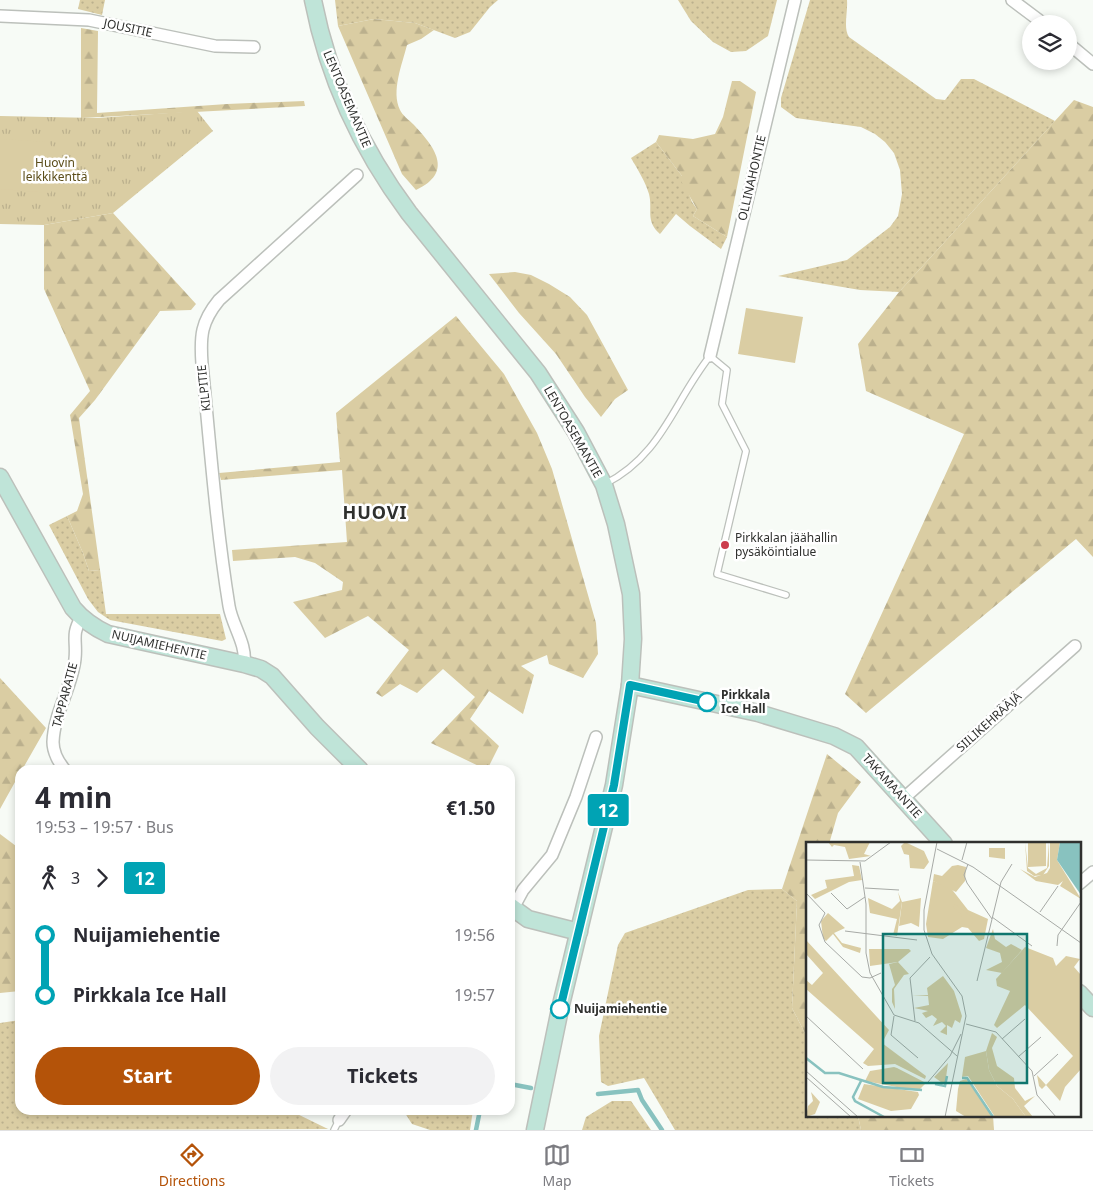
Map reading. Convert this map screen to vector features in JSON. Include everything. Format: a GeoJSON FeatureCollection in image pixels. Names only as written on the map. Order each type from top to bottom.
{"type":"FeatureCollection","features":[{"type":"Feature","properties":{"kind":"main road","name":"LENTOASEMANTIE"},"geometry":{"type":"LineString","coordinates":[[313,0],[321,35],[338,84],[352,119],[381,172],[409,213],[538,373],[576,432],[604,485],[616,524],[631,594],[633,639],[630,685],[614,785],[535,1130]]}},
{"type":"Feature","properties":{"kind":"main road","name":"NUIJAMIEHENTIE"},"geometry":{"type":"LineString","coordinates":[[0,477],[73,608],[81,618],[94,628],[108,634],[261,669],[272,676],[317,727],[355,765]]}},
{"type":"Feature","properties":{"kind":"main road","name":"TAKAMAANTIE"},"geometry":{"type":"LineString","coordinates":[[630,685],[758,713],[834,736],[856,747],[942,842]]}},
{"type":"Feature","properties":{"kind":"main road"},"geometry":{"type":"LineString","coordinates":[[515,911],[528,919],[579,932]]}},
{"type":"Feature","properties":{"kind":"main road"},"geometry":{"type":"LineString","coordinates":[[1080,994],[1093,1008]]}},
{"type":"Feature","properties":{"kind":"street","name":"OLLINAHONTIE"},"geometry":{"type":"LineString","coordinates":[[710,356],[794,0]]}},
{"type":"Feature","properties":{"kind":"street"},"geometry":{"type":"LineString","coordinates":[[1012,0],[1032,15]]}},
{"type":"Feature","properties":{"kind":"street","name":"JOUSITIE"},"geometry":{"type":"LineString","coordinates":[[0,16],[89,20],[215,46],[254,48]]}},
{"type":"Feature","properties":{"kind":"street"},"geometry":{"type":"LineString","coordinates":[[1077,51],[1093,64]]}},
{"type":"Feature","properties":{"kind":"street","name":"KILPITIE"},"geometry":{"type":"LineString","coordinates":[[244,664],[245,654],[229,608],[223,566],[202,364],[202,332],[205,319],[219,300],[356,175]]}},
{"type":"Feature","properties":{"kind":"street","name":"TAPPARATIE"},"geometry":{"type":"LineString","coordinates":[[60,765],[53,741],[57,720],[74,668],[75,628],[81,618]]}},
{"type":"Feature","properties":{"kind":"street","name":"SIILIKEHRÄÄJÄ"},"geometry":{"type":"LineString","coordinates":[[904,798],[1075,646]]}},
{"type":"Feature","properties":{"kind":"street"},"geometry":{"type":"LineString","coordinates":[[515,903],[552,855],[576,797],[596,737]]}},
{"type":"Feature","properties":{"kind":"street"},"geometry":{"type":"LineString","coordinates":[[1080,883],[1093,872]]}},
{"type":"Feature","properties":{"kind":"lane"},"geometry":{"type":"LineString","coordinates":[[604,485],[622,476],[644,456],[659,438],[696,374],[710,356],[727,370],[722,404],[746,451],[717,574],[786,595]]}},
{"type":"Feature","properties":{"kind":"green space"},"geometry":{"type":"Polygon","coordinates":[[[80,0],[105,0],[102,15],[78,9],[80,0]]]}},
{"type":"Feature","properties":{"kind":"green space"},"geometry":{"type":"Polygon","coordinates":[[[335,0],[498,0],[470,32],[455,38],[415,23],[374,19],[338,26],[335,0]]]}},
{"type":"Feature","properties":{"kind":"green space"},"geometry":{"type":"Polygon","coordinates":[[[678,0],[777,0],[768,36],[746,51],[731,52],[713,42],[691,21],[678,0]]]}},
{"type":"Feature","properties":{"kind":"green space"},"geometry":{"type":"Polygon","coordinates":[[[810,0],[847,0],[846,25],[849,37],[936,99],[945,100],[961,79],[974,79],[1055,121],[899,292],[860,290],[778,276],[847,260],[890,227],[898,216],[902,194],[900,170],[894,153],[875,134],[861,127],[796,118],[781,107],[781,98],[810,0]]]}},
{"type":"Feature","properties":{"kind":"green space"},"geometry":{"type":"Polygon","coordinates":[[[374,19],[415,23],[434,30],[421,39],[407,45],[397,86],[398,103],[401,112],[421,132],[437,158],[438,167],[435,175],[428,183],[416,190],[402,174],[338,26],[374,19]]]}},
{"type":"Feature","properties":{"kind":"green space"},"geometry":{"type":"Polygon","coordinates":[[[81,28],[98,31],[97,113],[304,101],[305,106],[81,118],[81,28]]]}},
{"type":"Feature","properties":{"kind":"green space"},"geometry":{"type":"Polygon","coordinates":[[[732,81],[740,81],[756,92],[727,237],[693,216],[697,209],[682,183],[682,176],[656,142],[659,135],[693,139],[715,134],[723,117],[732,81]]]}},
{"type":"Feature","properties":{"kind":"green space"},"geometry":{"type":"Polygon","coordinates":[[[1074,100],[1093,107],[1093,557],[1076,539],[866,713],[845,694],[964,434],[866,391],[858,344],[899,292],[1074,100]]]}},
{"type":"Feature","properties":{"kind":"green space","name":"Huovin leikkikenttä"},"geometry":{"type":"Polygon","coordinates":[[[197,111],[213,131],[113,213],[44,225],[0,224],[0,116],[97,118],[197,111]]]}},
{"type":"Feature","properties":{"kind":"green space"},"geometry":{"type":"Polygon","coordinates":[[[0,139],[49,142],[57,161],[51,193],[0,189],[0,139]]]}},
{"type":"Feature","properties":{"kind":"green space"},"geometry":{"type":"Polygon","coordinates":[[[656,142],[682,176],[692,202],[697,209],[693,216],[727,237],[721,249],[676,214],[660,234],[655,229],[650,215],[649,194],[631,158],[656,142]]]}},
{"type":"Feature","properties":{"kind":"green space"},"geometry":{"type":"Polygon","coordinates":[[[113,213],[196,304],[191,310],[160,311],[95,400],[79,418],[100,570],[89,571],[67,516],[77,511],[83,494],[70,415],[90,391],[44,289],[44,225],[113,213]]]}},
{"type":"Feature","properties":{"kind":"green space"},"geometry":{"type":"Polygon","coordinates":[[[515,272],[531,275],[549,284],[570,297],[587,315],[628,390],[615,399],[601,417],[556,354],[519,313],[489,274],[515,272]]]}},
{"type":"Feature","properties":{"kind":"green space"},"geometry":{"type":"Polygon","coordinates":[[[746,308],[803,317],[795,363],[738,354],[746,308]]]}},
{"type":"Feature","properties":{"kind":"green space"},"geometry":{"type":"Polygon","coordinates":[[[456,316],[504,374],[537,433],[552,469],[596,623],[598,654],[583,678],[549,664],[547,655],[521,666],[534,675],[523,714],[489,691],[470,719],[499,746],[490,765],[477,765],[431,743],[475,697],[443,669],[417,693],[400,684],[382,697],[376,693],[409,650],[368,616],[325,638],[293,602],[342,590],[343,582],[315,563],[295,557],[233,561],[232,550],[347,542],[342,470],[221,480],[219,473],[340,462],[336,413],[456,316]]]}},
{"type":"Feature","properties":{"kind":"green space"},"geometry":{"type":"Polygon","coordinates":[[[67,516],[89,571],[100,570],[106,614],[220,614],[226,639],[222,641],[110,620],[98,612],[88,599],[49,525],[67,516]]]}},
{"type":"Feature","properties":{"kind":"green space"},"geometry":{"type":"Polygon","coordinates":[[[0,678],[46,728],[25,765],[15,765],[15,782],[0,809],[0,678]]]}},
{"type":"Feature","properties":{"kind":"green space"},"geometry":{"type":"Polygon","coordinates":[[[827,754],[861,782],[838,813],[830,842],[806,842],[806,1035],[792,1008],[797,901],[782,889],[827,754]]]}},
{"type":"Feature","properties":{"kind":"green space"},"geometry":{"type":"Polygon","coordinates":[[[0,834],[15,845],[15,992],[0,993],[0,834]]]}},
{"type":"Feature","properties":{"kind":"green space"},"geometry":{"type":"Polygon","coordinates":[[[782,889],[797,901],[792,1008],[806,1035],[806,1118],[858,1118],[861,1130],[675,1130],[644,1078],[608,1086],[601,1082],[599,1036],[618,945],[625,933],[748,890],[782,889]]]}},
{"type":"Feature","properties":{"kind":"green space"},"geometry":{"type":"Polygon","coordinates":[[[15,1021],[15,1115],[299,1115],[328,1129],[0,1130],[0,1023],[15,1021]]]}},
{"type":"Feature","properties":{"kind":"green space"},"geometry":{"type":"Polygon","coordinates":[[[612,1101],[631,1101],[651,1130],[582,1130],[586,1117],[612,1101]]]}},
{"type":"Feature","properties":{"kind":"green space"},"geometry":{"type":"Polygon","coordinates":[[[406,1115],[472,1115],[470,1130],[430,1130],[412,1124],[406,1115]]]}},
{"type":"Feature","properties":{"kind":"green space"},"geometry":{"type":"Polygon","coordinates":[[[858,1118],[993,1118],[994,1130],[861,1130],[858,1118]]]}},
{"type":"Feature","properties":{"kind":"waterway"},"geometry":{"type":"LineString","coordinates":[[515,1085],[531,1088]]}},
{"type":"Feature","properties":{"kind":"waterway"},"geometry":{"type":"LineString","coordinates":[[598,1094],[638,1090],[642,1100],[662,1130]]}},
{"type":"Feature","properties":{"kind":"waterway"},"geometry":{"type":"LineString","coordinates":[[476,1130],[479,1115]]}},
{"type":"Feature","properties":{"kind":"bus line","name":"12"},"geometry":{"type":"LineString","coordinates":[[560,1009],[614,785],[630,685],[707,702]]}},
{"type":"Feature","properties":{"kind":"place","name":"Pirkkalan jäähallin pysäköintialue"},"geometry":{"type":"Point","coordinates":[725,545]}},
{"type":"Feature","properties":{"kind":"place","name":"Pirkkala Ice Hall"},"geometry":{"type":"Point","coordinates":[707,702]}},
{"type":"Feature","properties":{"kind":"place","name":"Nuijamiehentie"},"geometry":{"type":"Point","coordinates":[560,1009]}},
{"type":"Feature","properties":{"kind":"district","name":"HUOVI"},"geometry":{"type":"Point","coordinates":[375,513]}}]}
